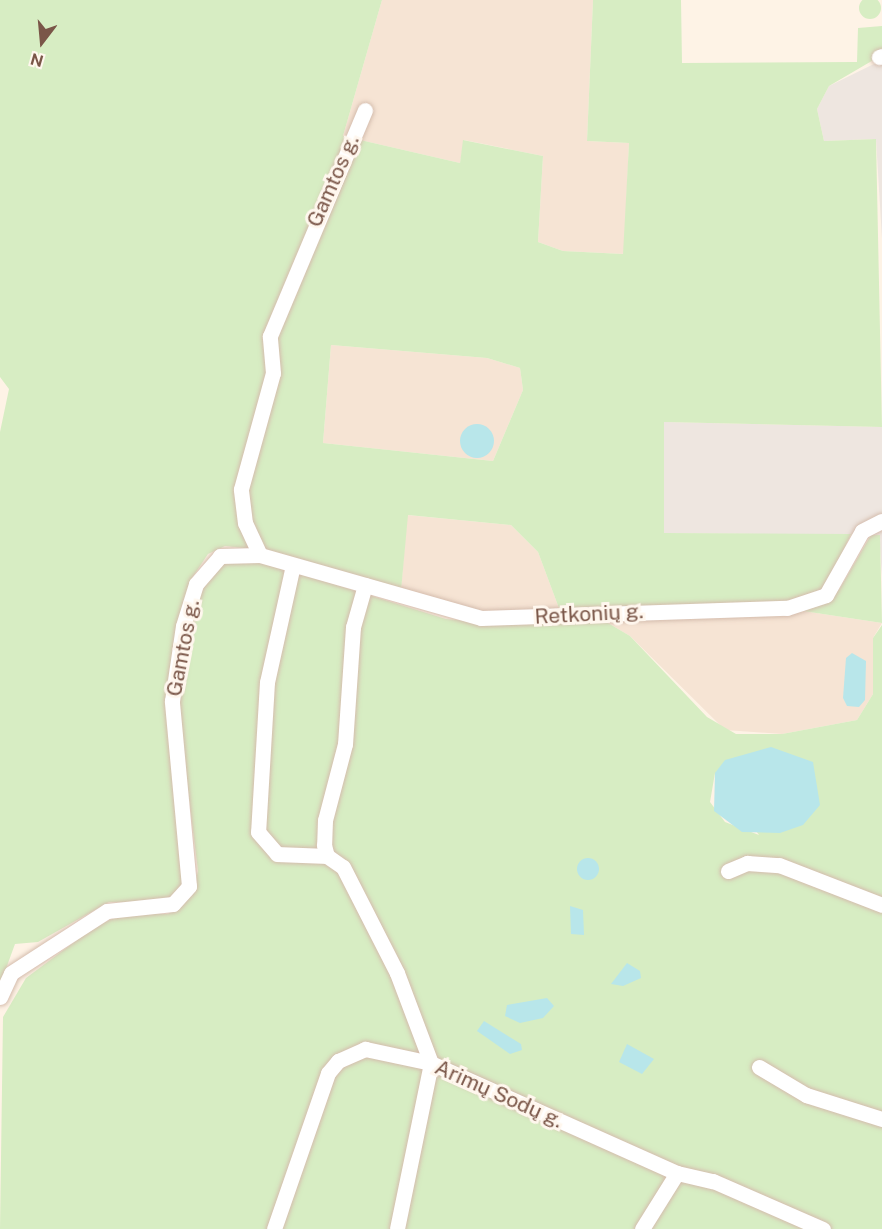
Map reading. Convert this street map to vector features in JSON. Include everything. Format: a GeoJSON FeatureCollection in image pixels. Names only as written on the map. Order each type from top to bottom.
{"type":"FeatureCollection","features":[{"type":"Feature","properties":{"kind":"street","name":"Gamtos g."},"geometry":{"type":"LineString","coordinates":[[260,555],[244,524],[241,489],[273,373],[270,336],[365,110]]}},
{"type":"Feature","properties":{"kind":"street","name":"Retkonių g."},"geometry":{"type":"LineString","coordinates":[[260,555],[481,618],[787,608],[826,595],[862,531],[882,521]]}},
{"type":"Feature","properties":{"kind":"street","name":"Gamtos g."},"geometry":{"type":"LineString","coordinates":[[0,997],[5,971],[107,911],[157,907],[183,897],[192,875],[171,701],[183,626],[208,564],[230,552],[260,555]]}},
{"type":"Feature","properties":{"kind":"street"},"geometry":{"type":"LineString","coordinates":[[293,565],[267,682],[258,832],[277,854],[327,856],[343,867],[397,973],[431,1063],[397,1229]]}},
{"type":"Feature","properties":{"kind":"street"},"geometry":{"type":"LineString","coordinates":[[327,856],[325,820],[345,744],[353,627],[365,585]]}},
{"type":"Feature","properties":{"kind":"street"},"geometry":{"type":"LineString","coordinates":[[728,871],[747,863],[779,865],[882,905]]}},
{"type":"Feature","properties":{"kind":"street","name":"Arimų Sodų g."},"geometry":{"type":"LineString","coordinates":[[274,1229],[328,1073],[338,1061],[365,1049],[431,1063],[677,1173],[713,1181],[823,1229]]}},
{"type":"Feature","properties":{"kind":"street"},"geometry":{"type":"LineString","coordinates":[[759,1067],[806,1095],[882,1119]]}},
{"type":"Feature","properties":{"kind":"street"},"geometry":{"type":"LineString","coordinates":[[642,1229],[677,1173]]}},
{"type":"Feature","properties":{"kind":"shaded area"},"geometry":{"type":"Polygon","coordinates":[[[382,0],[593,0],[587,141],[629,143],[624,254],[563,251],[538,242],[543,156],[464,140],[460,163],[343,136],[382,0]]]}},
{"type":"Feature","properties":{"kind":"shaded area"},"geometry":{"type":"Polygon","coordinates":[[[882,60],[882,239],[876,139],[824,141],[817,109],[829,86],[882,60]]]}},
{"type":"Feature","properties":{"kind":"shaded area"},"geometry":{"type":"Polygon","coordinates":[[[331,345],[487,358],[520,368],[523,390],[493,461],[323,443],[331,345]]]}},
{"type":"Feature","properties":{"kind":"shaded area"},"geometry":{"type":"Polygon","coordinates":[[[664,422],[882,427],[882,576],[879,535],[664,533],[664,422]]]}},
{"type":"Feature","properties":{"kind":"shaded area"},"geometry":{"type":"Polygon","coordinates":[[[407,515],[511,525],[538,552],[560,611],[492,613],[401,591],[407,515]]]}},
{"type":"Feature","properties":{"kind":"shaded area"},"geometry":{"type":"Polygon","coordinates":[[[803,611],[882,623],[873,638],[873,694],[857,720],[782,734],[725,730],[630,636],[603,620],[803,611]]]}},
{"type":"Feature","properties":{"kind":"green space"},"geometry":{"type":"Polygon","coordinates":[[[870,-3],[878,0],[881,8],[878,16],[870,19],[862,16],[859,8],[862,0],[870,-3]]]}},
{"type":"Feature","properties":{"kind":"green space"},"geometry":{"type":"Polygon","coordinates":[[[0,0],[382,0],[343,136],[460,163],[463,140],[543,156],[538,242],[563,251],[623,254],[629,143],[587,141],[593,0],[681,0],[682,63],[857,62],[858,28],[882,26],[882,55],[829,86],[817,109],[824,141],[876,139],[882,427],[664,422],[664,533],[851,534],[826,588],[796,601],[560,611],[538,552],[511,525],[408,515],[401,591],[262,550],[225,546],[208,554],[192,578],[169,671],[186,877],[177,895],[156,903],[109,902],[38,942],[15,944],[0,985],[0,432],[9,389],[0,377],[0,0]],[[331,345],[323,443],[493,461],[523,390],[520,368],[487,358],[331,345]]]}},
{"type":"Feature","properties":{"kind":"green space"},"geometry":{"type":"Polygon","coordinates":[[[871,535],[880,535],[882,623],[803,611],[839,590],[871,535]]]}},
{"type":"Feature","properties":{"kind":"green space"},"geometry":{"type":"Polygon","coordinates":[[[252,559],[446,619],[514,625],[603,620],[630,636],[707,717],[736,734],[782,734],[857,720],[873,694],[873,638],[882,625],[882,1229],[0,1229],[3,1017],[26,978],[96,926],[124,914],[168,914],[192,895],[198,871],[178,709],[183,653],[200,587],[220,563],[252,559]],[[715,773],[710,802],[725,822],[759,835],[715,773]]]}},
{"type":"Feature","properties":{"kind":"water"},"geometry":{"type":"Polygon","coordinates":[[[477,424],[489,429],[494,441],[489,453],[477,458],[465,453],[460,441],[465,429],[477,424]]]}},
{"type":"Feature","properties":{"kind":"water"},"geometry":{"type":"Polygon","coordinates":[[[852,653],[866,661],[865,700],[859,707],[847,706],[843,698],[846,658],[852,653]]]}},
{"type":"Feature","properties":{"kind":"water"},"geometry":{"type":"Polygon","coordinates":[[[771,747],[813,762],[820,805],[803,825],[780,833],[742,832],[714,811],[715,773],[725,760],[771,747]]]}},
{"type":"Feature","properties":{"kind":"water"},"geometry":{"type":"Polygon","coordinates":[[[588,858],[596,861],[599,869],[596,877],[588,880],[580,877],[577,869],[580,861],[588,858]]]}},
{"type":"Feature","properties":{"kind":"water"},"geometry":{"type":"Polygon","coordinates":[[[570,906],[583,910],[584,935],[571,934],[570,906]]]}},
{"type":"Feature","properties":{"kind":"water"},"geometry":{"type":"Polygon","coordinates":[[[627,963],[640,971],[641,978],[623,986],[611,984],[627,963]]]}},
{"type":"Feature","properties":{"kind":"water"},"geometry":{"type":"Polygon","coordinates":[[[547,998],[554,1006],[543,1018],[520,1023],[505,1016],[507,1005],[547,998]]]}},
{"type":"Feature","properties":{"kind":"water"},"geometry":{"type":"Polygon","coordinates":[[[484,1021],[521,1044],[522,1050],[510,1054],[477,1031],[484,1021]]]}},
{"type":"Feature","properties":{"kind":"water"},"geometry":{"type":"Polygon","coordinates":[[[627,1044],[654,1059],[642,1074],[619,1062],[627,1044]]]}}]}
